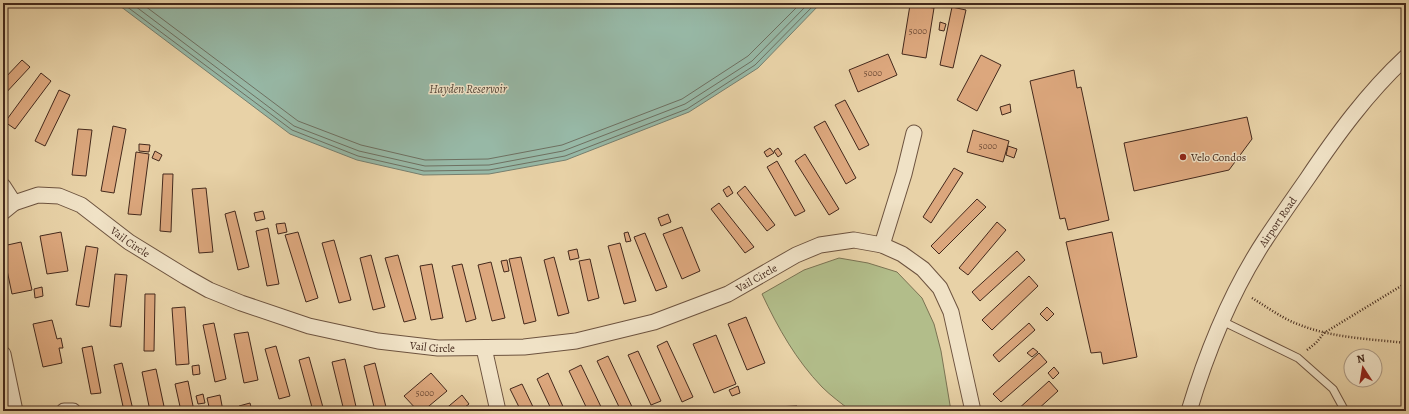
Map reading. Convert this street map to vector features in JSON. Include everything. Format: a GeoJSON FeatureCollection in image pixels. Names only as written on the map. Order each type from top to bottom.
{"type":"FeatureCollection","features":[{"type":"Feature","properties":{"kind":"street","name":"Airport Road"},"geometry":{"type":"LineString","coordinates":[[1189,411],[1200,374],[1222,321],[1265,241],[1324,153],[1354,113],[1388,74],[1406,57]]}},
{"type":"Feature","properties":{"kind":"street"},"geometry":{"type":"LineString","coordinates":[[882,245],[904,174],[914,133]]}},
{"type":"Feature","properties":{"kind":"street"},"geometry":{"type":"LineString","coordinates":[[3,186],[8,208]]}},
{"type":"Feature","properties":{"kind":"street","name":"Vail Circle"},"geometry":{"type":"LineString","coordinates":[[8,208],[38,195],[59,196],[81,205],[129,242],[209,290],[242,304],[309,326],[378,341],[438,348],[524,347],[576,341],[654,322],[728,294],[796,255],[820,245],[854,240],[882,245],[902,254],[923,269],[940,288],[951,312],[972,411]]}},
{"type":"Feature","properties":{"kind":"street"},"geometry":{"type":"LineString","coordinates":[[484,348],[498,411]]}},
{"type":"Feature","properties":{"kind":"street"},"geometry":{"type":"LineString","coordinates":[[3,354],[15,411]]}},
{"type":"Feature","properties":{"kind":"street"},"geometry":{"type":"LineString","coordinates":[[64,411],[73,411]]}},
{"type":"Feature","properties":{"kind":"lane"},"geometry":{"type":"LineString","coordinates":[[1222,321],[1298,358],[1333,388],[1345,411]]}},
{"type":"Feature","properties":{"kind":"path"},"geometry":{"type":"LineString","coordinates":[[1298,358],[1316,343],[1324,333],[1406,283]]}},
{"type":"Feature","properties":{"kind":"path"},"geometry":{"type":"LineString","coordinates":[[1238,289],[1282,317],[1298,325],[1324,333],[1406,343]]}},
{"type":"Feature","properties":{"kind":"green space"},"geometry":{"type":"Polygon","coordinates":[[[839,258],[868,263],[897,272],[922,298],[934,324],[941,351],[951,411],[851,411],[825,390],[804,366],[774,319],[762,294],[804,270],[839,258]]]}},
{"type":"Feature","properties":{"kind":"water","name":"Hayden Reservoir"},"geometry":{"type":"Polygon","coordinates":[[[116,3],[821,3],[758,68],[689,112],[566,160],[489,174],[423,175],[357,160],[290,134],[116,3]]]}},
{"type":"Feature","properties":{"kind":"building"},"geometry":{"type":"Polygon","coordinates":[[[910,5],[934,8],[926,58],[902,54],[910,5]]]}},
{"type":"Feature","properties":{"kind":"building"},"geometry":{"type":"Polygon","coordinates":[[[952,7],[966,10],[953,68],[940,65],[952,7]]]}},
{"type":"Feature","properties":{"kind":"building"},"geometry":{"type":"Polygon","coordinates":[[[940,22],[946,24],[944,31],[939,30],[940,22]]]}},
{"type":"Feature","properties":{"kind":"building"},"geometry":{"type":"Polygon","coordinates":[[[888,54],[897,75],[858,92],[849,70],[888,54]]]}},
{"type":"Feature","properties":{"kind":"building"},"geometry":{"type":"Polygon","coordinates":[[[981,55],[1001,65],[977,111],[957,100],[981,55]]]}},
{"type":"Feature","properties":{"kind":"building"},"geometry":{"type":"Polygon","coordinates":[[[22,60],[30,67],[3,96],[3,80],[22,60]]]}},
{"type":"Feature","properties":{"kind":"building"},"geometry":{"type":"Polygon","coordinates":[[[1074,70],[1077,88],[1081,87],[1109,220],[1068,230],[1065,218],[1060,219],[1030,81],[1074,70]]]}},
{"type":"Feature","properties":{"kind":"building"},"geometry":{"type":"Polygon","coordinates":[[[41,73],[51,81],[15,129],[5,122],[41,73]]]}},
{"type":"Feature","properties":{"kind":"building"},"geometry":{"type":"Polygon","coordinates":[[[59,90],[70,95],[45,146],[35,141],[59,90]]]}},
{"type":"Feature","properties":{"kind":"building"},"geometry":{"type":"Polygon","coordinates":[[[845,100],[869,145],[859,150],[835,105],[845,100]]]}},
{"type":"Feature","properties":{"kind":"building"},"geometry":{"type":"Polygon","coordinates":[[[1010,104],[1011,112],[1002,115],[1000,107],[1010,104]]]}},
{"type":"Feature","properties":{"kind":"building","name":"Velo Condos"},"geometry":{"type":"Polygon","coordinates":[[[1247,117],[1252,139],[1229,170],[1134,191],[1124,143],[1247,117]]]}},
{"type":"Feature","properties":{"kind":"building"},"geometry":{"type":"Polygon","coordinates":[[[825,121],[856,178],[846,184],[814,127],[825,121]]]}},
{"type":"Feature","properties":{"kind":"building"},"geometry":{"type":"Polygon","coordinates":[[[113,126],[126,129],[114,193],[101,191],[113,126]]]}},
{"type":"Feature","properties":{"kind":"building"},"geometry":{"type":"Polygon","coordinates":[[[78,129],[92,130],[86,176],[72,175],[78,129]]]}},
{"type":"Feature","properties":{"kind":"building"},"geometry":{"type":"Polygon","coordinates":[[[973,130],[1009,141],[1003,162],[967,152],[973,130]]]}},
{"type":"Feature","properties":{"kind":"building"},"geometry":{"type":"Polygon","coordinates":[[[139,144],[150,145],[149,152],[139,151],[139,144]]]}},
{"type":"Feature","properties":{"kind":"building"},"geometry":{"type":"Polygon","coordinates":[[[1008,146],[1017,149],[1014,158],[1006,155],[1008,146]]]}},
{"type":"Feature","properties":{"kind":"building"},"geometry":{"type":"Polygon","coordinates":[[[770,148],[774,153],[767,157],[764,152],[770,148]]]}},
{"type":"Feature","properties":{"kind":"building"},"geometry":{"type":"Polygon","coordinates":[[[778,148],[782,154],[778,157],[774,151],[778,148]]]}},
{"type":"Feature","properties":{"kind":"building"},"geometry":{"type":"Polygon","coordinates":[[[155,151],[162,155],[159,161],[152,158],[155,151]]]}},
{"type":"Feature","properties":{"kind":"building"},"geometry":{"type":"Polygon","coordinates":[[[136,152],[149,154],[141,215],[128,214],[136,152]]]}},
{"type":"Feature","properties":{"kind":"building"},"geometry":{"type":"Polygon","coordinates":[[[805,154],[839,209],[829,215],[795,161],[805,154]]]}},
{"type":"Feature","properties":{"kind":"building"},"geometry":{"type":"Polygon","coordinates":[[[777,161],[805,211],[795,216],[767,167],[777,161]]]}},
{"type":"Feature","properties":{"kind":"building"},"geometry":{"type":"Polygon","coordinates":[[[954,168],[963,173],[931,223],[923,217],[954,168]]]}},
{"type":"Feature","properties":{"kind":"building"},"geometry":{"type":"Polygon","coordinates":[[[163,174],[173,174],[171,232],[160,231],[163,174]]]}},
{"type":"Feature","properties":{"kind":"building"},"geometry":{"type":"Polygon","coordinates":[[[729,186],[733,193],[727,197],[723,190],[729,186]]]}},
{"type":"Feature","properties":{"kind":"building"},"geometry":{"type":"Polygon","coordinates":[[[745,186],[775,225],[767,231],[737,193],[745,186]]]}},
{"type":"Feature","properties":{"kind":"building"},"geometry":{"type":"Polygon","coordinates":[[[206,188],[213,252],[199,253],[192,189],[206,188]]]}},
{"type":"Feature","properties":{"kind":"building"},"geometry":{"type":"Polygon","coordinates":[[[977,199],[986,207],[939,254],[931,246],[977,199]]]}},
{"type":"Feature","properties":{"kind":"building"},"geometry":{"type":"Polygon","coordinates":[[[719,203],[754,247],[745,253],[711,209],[719,203]]]}},
{"type":"Feature","properties":{"kind":"building"},"geometry":{"type":"Polygon","coordinates":[[[235,211],[249,267],[238,270],[225,214],[235,211]]]}},
{"type":"Feature","properties":{"kind":"building"},"geometry":{"type":"Polygon","coordinates":[[[263,211],[265,219],[256,221],[254,213],[263,211]]]}},
{"type":"Feature","properties":{"kind":"building"},"geometry":{"type":"Polygon","coordinates":[[[668,214],[671,222],[661,226],[658,218],[668,214]]]}},
{"type":"Feature","properties":{"kind":"building"},"geometry":{"type":"Polygon","coordinates":[[[997,222],[1006,230],[968,275],[959,268],[997,222]]]}},
{"type":"Feature","properties":{"kind":"building"},"geometry":{"type":"Polygon","coordinates":[[[285,223],[287,232],[278,234],[276,224],[285,223]]]}},
{"type":"Feature","properties":{"kind":"building"},"geometry":{"type":"Polygon","coordinates":[[[682,227],[700,271],[682,279],[663,234],[682,227]]]}},
{"type":"Feature","properties":{"kind":"building"},"geometry":{"type":"Polygon","coordinates":[[[268,228],[279,284],[267,286],[256,231],[268,228]]]}},
{"type":"Feature","properties":{"kind":"building"},"geometry":{"type":"Polygon","coordinates":[[[61,232],[68,271],[47,274],[40,236],[61,232]]]}},
{"type":"Feature","properties":{"kind":"building"},"geometry":{"type":"Polygon","coordinates":[[[298,232],[318,298],[306,302],[285,235],[298,232]]]}},
{"type":"Feature","properties":{"kind":"building"},"geometry":{"type":"Polygon","coordinates":[[[628,232],[631,241],[626,242],[624,233],[628,232]]]}},
{"type":"Feature","properties":{"kind":"building"},"geometry":{"type":"Polygon","coordinates":[[[1112,232],[1137,357],[1103,364],[1101,352],[1091,353],[1066,242],[1112,232]]]}},
{"type":"Feature","properties":{"kind":"building"},"geometry":{"type":"Polygon","coordinates":[[[645,233],[667,287],[656,291],[634,237],[645,233]]]}},
{"type":"Feature","properties":{"kind":"building"},"geometry":{"type":"Polygon","coordinates":[[[334,240],[351,300],[339,303],[322,243],[334,240]]]}},
{"type":"Feature","properties":{"kind":"building"},"geometry":{"type":"Polygon","coordinates":[[[21,242],[32,290],[12,294],[3,246],[21,242]]]}},
{"type":"Feature","properties":{"kind":"building"},"geometry":{"type":"Polygon","coordinates":[[[620,243],[636,301],[624,304],[608,246],[620,243]]]}},
{"type":"Feature","properties":{"kind":"building"},"geometry":{"type":"Polygon","coordinates":[[[86,246],[98,248],[89,307],[76,305],[86,246]]]}},
{"type":"Feature","properties":{"kind":"building"},"geometry":{"type":"Polygon","coordinates":[[[577,249],[579,258],[570,260],[568,251],[577,249]]]}},
{"type":"Feature","properties":{"kind":"building"},"geometry":{"type":"Polygon","coordinates":[[[1017,251],[1025,260],[980,301],[972,292],[1017,251]]]}},
{"type":"Feature","properties":{"kind":"building"},"geometry":{"type":"Polygon","coordinates":[[[371,255],[385,307],[373,310],[360,258],[371,255]]]}},
{"type":"Feature","properties":{"kind":"building"},"geometry":{"type":"Polygon","coordinates":[[[398,255],[416,319],[404,322],[385,258],[398,255]]]}},
{"type":"Feature","properties":{"kind":"building"},"geometry":{"type":"Polygon","coordinates":[[[521,257],[536,321],[524,324],[509,259],[521,257]]]}},
{"type":"Feature","properties":{"kind":"building"},"geometry":{"type":"Polygon","coordinates":[[[554,257],[569,313],[558,316],[544,260],[554,257]]]}},
{"type":"Feature","properties":{"kind":"building"},"geometry":{"type":"Polygon","coordinates":[[[590,259],[599,298],[588,301],[579,261],[590,259]]]}},
{"type":"Feature","properties":{"kind":"building"},"geometry":{"type":"Polygon","coordinates":[[[507,260],[509,271],[504,272],[501,261],[507,260]]]}},
{"type":"Feature","properties":{"kind":"building"},"geometry":{"type":"Polygon","coordinates":[[[491,262],[505,318],[492,321],[478,265],[491,262]]]}},
{"type":"Feature","properties":{"kind":"building"},"geometry":{"type":"Polygon","coordinates":[[[432,264],[443,318],[431,320],[420,266],[432,264]]]}},
{"type":"Feature","properties":{"kind":"building"},"geometry":{"type":"Polygon","coordinates":[[[462,264],[476,319],[466,322],[452,266],[462,264]]]}},
{"type":"Feature","properties":{"kind":"building"},"geometry":{"type":"Polygon","coordinates":[[[115,274],[127,275],[121,327],[110,326],[115,274]]]}},
{"type":"Feature","properties":{"kind":"building"},"geometry":{"type":"Polygon","coordinates":[[[1029,276],[1038,286],[992,330],[982,320],[1029,276]]]}},
{"type":"Feature","properties":{"kind":"building"},"geometry":{"type":"Polygon","coordinates":[[[42,287],[43,296],[35,298],[34,289],[42,287]]]}},
{"type":"Feature","properties":{"kind":"building"},"geometry":{"type":"Polygon","coordinates":[[[145,294],[155,294],[154,351],[144,351],[145,294]]]}},
{"type":"Feature","properties":{"kind":"building"},"geometry":{"type":"Polygon","coordinates":[[[185,307],[189,364],[176,365],[172,308],[185,307]]]}},
{"type":"Feature","properties":{"kind":"building"},"geometry":{"type":"Polygon","coordinates":[[[1047,307],[1054,314],[1047,321],[1040,314],[1047,307]]]}},
{"type":"Feature","properties":{"kind":"building"},"geometry":{"type":"Polygon","coordinates":[[[746,317],[765,363],[747,370],[728,324],[746,317]]]}},
{"type":"Feature","properties":{"kind":"building"},"geometry":{"type":"Polygon","coordinates":[[[52,320],[57,339],[61,338],[63,348],[59,348],[62,363],[43,367],[33,324],[52,320]]]}},
{"type":"Feature","properties":{"kind":"building"},"geometry":{"type":"Polygon","coordinates":[[[214,323],[226,379],[215,382],[203,325],[214,323]]]}},
{"type":"Feature","properties":{"kind":"building"},"geometry":{"type":"Polygon","coordinates":[[[1029,323],[1035,330],[999,362],[993,355],[1029,323]]]}},
{"type":"Feature","properties":{"kind":"building"},"geometry":{"type":"Polygon","coordinates":[[[248,332],[258,380],[244,383],[234,334],[248,332]]]}},
{"type":"Feature","properties":{"kind":"building"},"geometry":{"type":"Polygon","coordinates":[[[716,335],[736,384],[714,393],[693,344],[716,335]]]}},
{"type":"Feature","properties":{"kind":"building"},"geometry":{"type":"Polygon","coordinates":[[[667,341],[693,397],[682,402],[657,346],[667,341]]]}},
{"type":"Feature","properties":{"kind":"building"},"geometry":{"type":"Polygon","coordinates":[[[92,346],[101,393],[91,394],[82,348],[92,346]]]}},
{"type":"Feature","properties":{"kind":"building"},"geometry":{"type":"Polygon","coordinates":[[[276,346],[290,396],[279,399],[265,349],[276,346]]]}},
{"type":"Feature","properties":{"kind":"building"},"geometry":{"type":"Polygon","coordinates":[[[1033,348],[1038,352],[1032,357],[1027,353],[1033,348]]]}},
{"type":"Feature","properties":{"kind":"building"},"geometry":{"type":"Polygon","coordinates":[[[638,351],[661,401],[651,405],[628,355],[638,351]]]}},
{"type":"Feature","properties":{"kind":"building"},"geometry":{"type":"Polygon","coordinates":[[[1039,353],[1047,362],[1001,402],[993,394],[1039,353]]]}},
{"type":"Feature","properties":{"kind":"building"},"geometry":{"type":"Polygon","coordinates":[[[608,356],[634,411],[621,411],[597,361],[608,356]]]}},
{"type":"Feature","properties":{"kind":"building"},"geometry":{"type":"Polygon","coordinates":[[[309,357],[324,411],[313,411],[299,360],[309,357]]]}},
{"type":"Feature","properties":{"kind":"building"},"geometry":{"type":"Polygon","coordinates":[[[345,359],[357,411],[344,411],[332,362],[345,359]]]}},
{"type":"Feature","properties":{"kind":"building"},"geometry":{"type":"Polygon","coordinates":[[[122,363],[133,410],[130,411],[124,411],[114,365],[122,363]]]}},
{"type":"Feature","properties":{"kind":"building"},"geometry":{"type":"Polygon","coordinates":[[[375,363],[387,411],[375,411],[364,366],[375,363]]]}},
{"type":"Feature","properties":{"kind":"building"},"geometry":{"type":"Polygon","coordinates":[[[199,365],[200,374],[193,375],[192,366],[199,365]]]}},
{"type":"Feature","properties":{"kind":"building"},"geometry":{"type":"Polygon","coordinates":[[[581,365],[603,411],[588,411],[569,371],[581,365]]]}},
{"type":"Feature","properties":{"kind":"building"},"geometry":{"type":"Polygon","coordinates":[[[1054,367],[1059,373],[1053,379],[1048,373],[1054,367]]]}},
{"type":"Feature","properties":{"kind":"building"},"geometry":{"type":"Polygon","coordinates":[[[156,369],[165,411],[150,411],[142,372],[156,369]]]}},
{"type":"Feature","properties":{"kind":"building"},"geometry":{"type":"Polygon","coordinates":[[[431,373],[447,391],[423,411],[418,411],[404,396],[431,373]]]}},
{"type":"Feature","properties":{"kind":"building"},"geometry":{"type":"Polygon","coordinates":[[[548,373],[565,411],[552,411],[537,379],[548,373]]]}},
{"type":"Feature","properties":{"kind":"building"},"geometry":{"type":"Polygon","coordinates":[[[188,381],[194,411],[181,411],[175,384],[188,381]]]}},
{"type":"Feature","properties":{"kind":"building"},"geometry":{"type":"Polygon","coordinates":[[[1049,381],[1058,391],[1036,411],[1016,411],[1049,381]]]}},
{"type":"Feature","properties":{"kind":"building"},"geometry":{"type":"Polygon","coordinates":[[[522,384],[535,411],[521,411],[510,389],[522,384]]]}},
{"type":"Feature","properties":{"kind":"building"},"geometry":{"type":"Polygon","coordinates":[[[738,386],[740,393],[732,396],[729,390],[738,386]]]}},
{"type":"Feature","properties":{"kind":"building"},"geometry":{"type":"Polygon","coordinates":[[[203,394],[205,403],[198,404],[196,396],[203,394]]]}},
{"type":"Feature","properties":{"kind":"building"},"geometry":{"type":"Polygon","coordinates":[[[220,395],[223,411],[210,411],[207,398],[220,395]]]}},
{"type":"Feature","properties":{"kind":"building"},"geometry":{"type":"Polygon","coordinates":[[[462,395],[469,404],[460,411],[443,411],[462,395]]]}},
{"type":"Feature","properties":{"kind":"building"},"geometry":{"type":"Polygon","coordinates":[[[250,403],[252,411],[240,411],[239,406],[250,403]]]}},
{"type":"Feature","properties":{"kind":"building"},"geometry":{"type":"Polygon","coordinates":[[[797,406],[797,411],[774,411],[774,407],[797,406]]]}},
{"type":"Feature","properties":{"kind":"place","name":"Velo Condos"},"geometry":{"type":"Point","coordinates":[1183,157]}}]}
